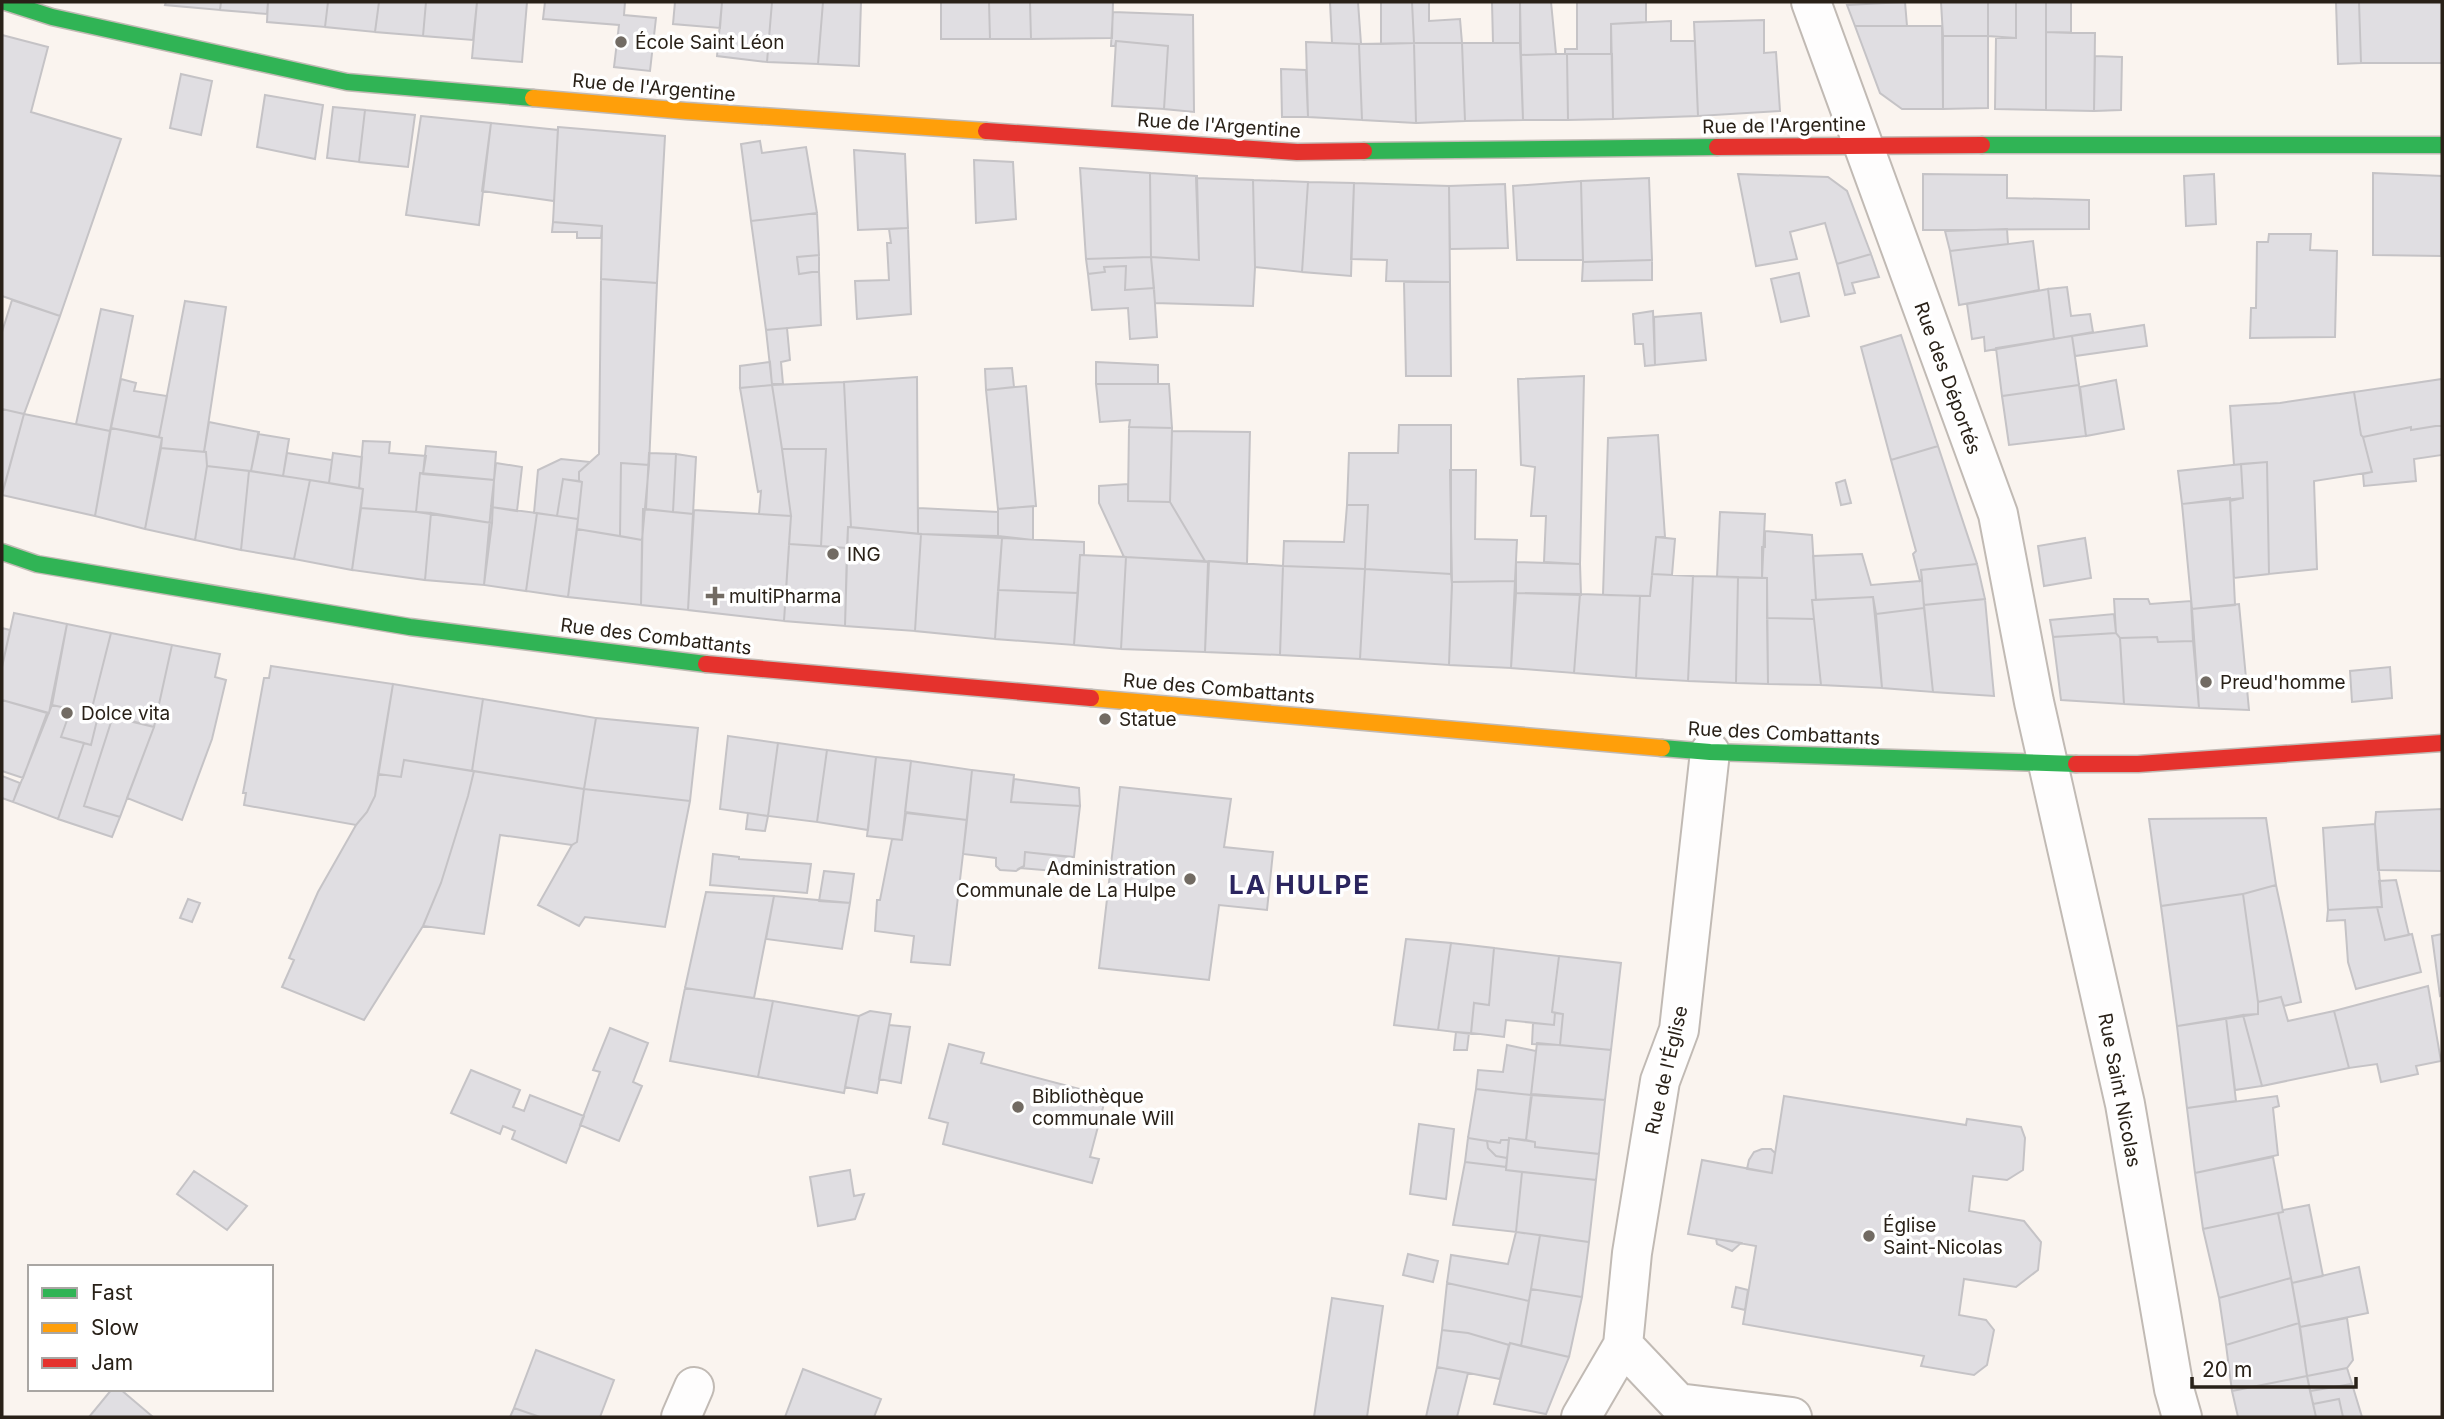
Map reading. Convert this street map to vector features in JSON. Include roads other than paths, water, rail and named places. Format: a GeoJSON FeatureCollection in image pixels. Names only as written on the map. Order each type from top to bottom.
{"type":"FeatureCollection","features":[{"type":"Feature","properties":{"kind":"main road","name":"Rue de l'Argentine"},"geometry":{"type":"LineString","coordinates":[[5,2],[52,17],[347,82],[686,111],[1297,152],[1864,145],[2442,145]]}},
{"type":"Feature","properties":{"kind":"main road","name":"Rue des Combattants"},"geometry":{"type":"LineString","coordinates":[[2,552],[37,564],[410,627],[729,667],[1710,752],[2049,764],[2138,764],[2442,743]]}},
{"type":"Feature","properties":{"kind":"street","name":"Rue des Déportés"},"geometry":{"type":"LineString","coordinates":[[1811,2],[1998,514],[2049,764]]}},
{"type":"Feature","properties":{"kind":"street","name":"Rue de l'Église"},"geometry":{"type":"LineString","coordinates":[[1581,1417],[1623,1345],[1632,1253],[1660,1081],[1679,1030],[1710,752]]}},
{"type":"Feature","properties":{"kind":"street","name":"Rue Saint Nicolas"},"geometry":{"type":"LineString","coordinates":[[2049,764],[2125,1104],[2172,1375],[2182,1417]]}},
{"type":"Feature","properties":{"kind":"street"},"geometry":{"type":"LineString","coordinates":[[1623,1345],[1678,1403],[1793,1417]]}},
{"type":"Feature","properties":{"kind":"place","name":"École Saint Léon"},"geometry":{"type":"Point","coordinates":[621,42]}},
{"type":"Feature","properties":{"kind":"place","name":"ING"},"geometry":{"type":"Point","coordinates":[833,554]}},
{"type":"Feature","properties":{"kind":"place","name":"multiPharma"},"geometry":{"type":"Point","coordinates":[715,596]}},
{"type":"Feature","properties":{"kind":"place","name":"Preud'homme"},"geometry":{"type":"Point","coordinates":[2206,682]}},
{"type":"Feature","properties":{"kind":"place","name":"Dolce vita"},"geometry":{"type":"Point","coordinates":[67,713]}},
{"type":"Feature","properties":{"kind":"place","name":"Statue"},"geometry":{"type":"Point","coordinates":[1105,719]}},
{"type":"Feature","properties":{"kind":"place","name":"Administration Communale de La Hulpe"},"geometry":{"type":"Point","coordinates":[1190,879]}},
{"type":"Feature","properties":{"kind":"place","name":"Bibliothèque communale Will"},"geometry":{"type":"Point","coordinates":[1018,1107]}},
{"type":"Feature","properties":{"kind":"place","name":"Église Saint-Nicolas"},"geometry":{"type":"Point","coordinates":[1869,1236]}},
{"type":"Feature","properties":{"kind":"district","name":"LA HULPE"},"geometry":{"type":"Point","coordinates":[1300,885]}}]}
